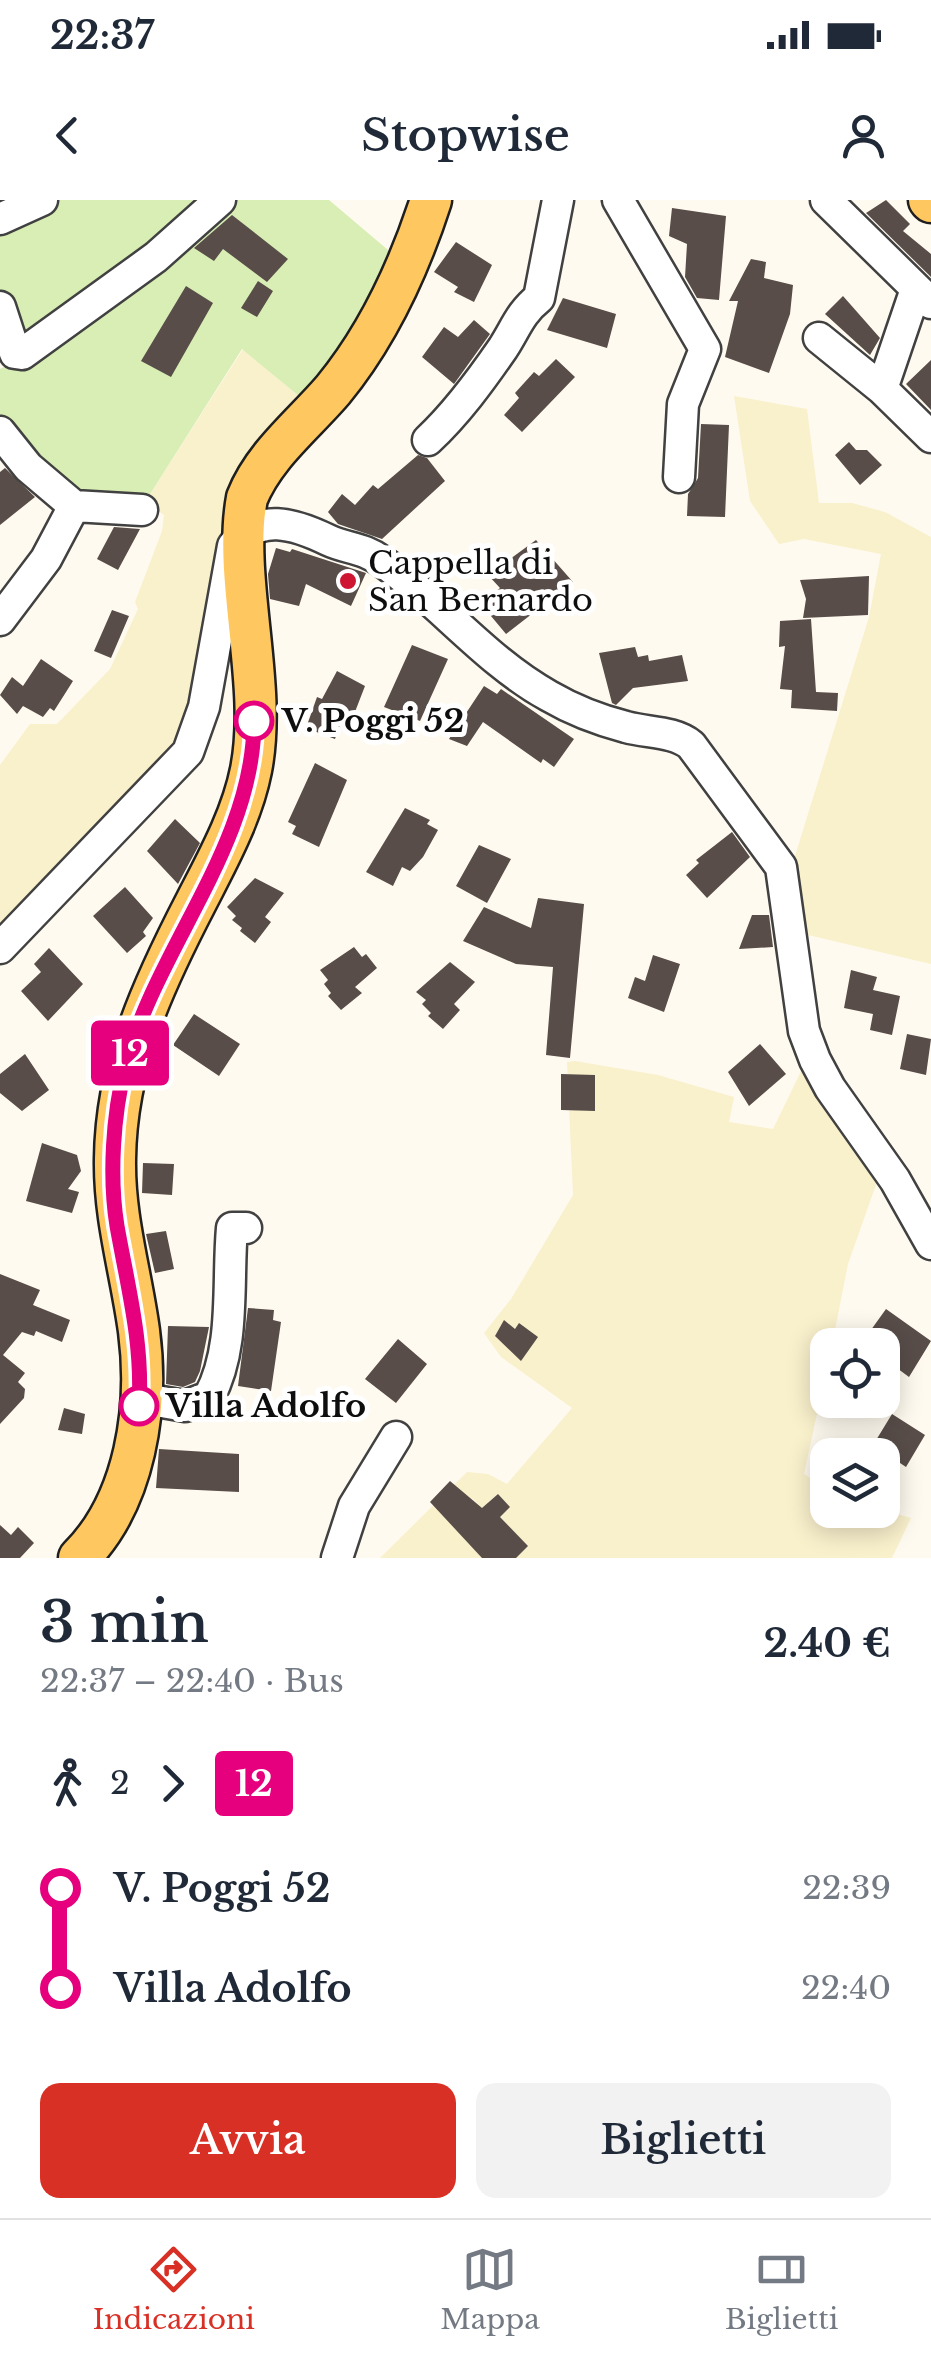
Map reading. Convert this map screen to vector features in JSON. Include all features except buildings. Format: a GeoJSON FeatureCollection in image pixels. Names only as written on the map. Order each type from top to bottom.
{"type":"FeatureCollection","features":[{"type":"Feature","properties":{"kind":"main road"},"geometry":{"type":"LineString","coordinates":[[80,1558],[98,1537],[128,1480],[139,1398],[138,1331],[116,1222],[118,1102],[139,1022],[238,812],[252,766],[253,654],[244,531],[251,487],[335,387],[376,326],[403,278],[432,200]]}},
{"type":"Feature","properties":{"kind":"street"},"geometry":{"type":"LineString","coordinates":[[0,219],[42,200]]}},
{"type":"Feature","properties":{"kind":"street"},"geometry":{"type":"LineString","coordinates":[[428,440],[448,421],[506,344],[522,311],[539,298],[558,200]]}},
{"type":"Feature","properties":{"kind":"street"},"geometry":{"type":"LineString","coordinates":[[618,200],[705,349],[683,404],[680,477]]}},
{"type":"Feature","properties":{"kind":"street"},"geometry":{"type":"LineString","coordinates":[[826,200],[924,296],[882,388]]}},
{"type":"Feature","properties":{"kind":"street"},"geometry":{"type":"LineString","coordinates":[[0,307],[15,353],[22,354],[156,257],[217,201]]}},
{"type":"Feature","properties":{"kind":"street"},"geometry":{"type":"LineString","coordinates":[[819,338],[882,388],[930,437]]}},
{"type":"Feature","properties":{"kind":"street"},"geometry":{"type":"LineString","coordinates":[[0,432],[28,467],[74,506],[142,510]]}},
{"type":"Feature","properties":{"kind":"street"},"geometry":{"type":"LineString","coordinates":[[0,620],[46,559],[74,506]]}},
{"type":"Feature","properties":{"kind":"street"},"geometry":{"type":"LineString","coordinates":[[0,948],[188,752],[204,707],[233,546],[244,531],[268,524],[296,525],[338,544],[357,546],[384,562],[486,651],[546,695],[610,723],[674,736],[691,745],[780,867],[804,1032],[830,1088],[895,1180],[931,1244]]}},
{"type":"Feature","properties":{"kind":"street"},"geometry":{"type":"LineString","coordinates":[[139,1398],[185,1406],[209,1398],[220,1375],[227,1334],[232,1228],[246,1228]]}},
{"type":"Feature","properties":{"kind":"street"},"geometry":{"type":"LineString","coordinates":[[336,1558],[354,1506],[396,1437]]}},
{"type":"Feature","properties":{"kind":"shaded area"},"geometry":{"type":"Polygon","coordinates":[[[243,349],[310,405],[244,484],[201,679],[173,752],[0,931],[0,765],[30,724],[57,724],[110,669],[138,609],[135,602],[162,531],[164,515],[145,502],[243,349]]]}},
{"type":"Feature","properties":{"kind":"shaded area"},"geometry":{"type":"Polygon","coordinates":[[[734,396],[807,409],[819,503],[852,503],[885,512],[931,537],[931,964],[808,935],[794,900],[790,872],[869,617],[881,554],[804,539],[779,544],[750,501],[734,396]]]}},
{"type":"Feature","properties":{"kind":"shaded area"},"geometry":{"type":"Polygon","coordinates":[[[567,1062],[658,1075],[734,1097],[729,1122],[773,1129],[803,1067],[878,1179],[848,1264],[835,1328],[810,1328],[810,1418],[816,1418],[804,1474],[810,1478],[810,1528],[900,1528],[900,1515],[911,1518],[892,1558],[516,1558],[528,1546],[500,1517],[510,1507],[498,1494],[488,1502],[493,1509],[487,1514],[472,1498],[462,1507],[482,1558],[380,1558],[467,1472],[488,1474],[507,1484],[572,1408],[501,1357],[484,1333],[511,1299],[573,1195],[567,1062]]]}},
{"type":"Feature","properties":{"kind":"green space"},"geometry":{"type":"Polygon","coordinates":[[[0,200],[329,200],[401,261],[310,405],[242,349],[145,502],[74,500],[0,420],[0,369],[13,362],[0,321],[0,200]]]}},
{"type":"Feature","properties":{"kind":"bus line","name":"12"},"geometry":{"type":"LineString","coordinates":[[139,1406],[138,1331],[116,1222],[118,1102],[139,1022],[238,812],[252,766],[254,721]]}},
{"type":"Feature","properties":{"kind":"place","name":"Cappella di San Bernardo"},"geometry":{"type":"Point","coordinates":[348,581]}},
{"type":"Feature","properties":{"kind":"place","name":"V. Poggi 52"},"geometry":{"type":"Point","coordinates":[254,721]}},
{"type":"Feature","properties":{"kind":"place","name":"Villa Adolfo"},"geometry":{"type":"Point","coordinates":[139,1406]}}]}
